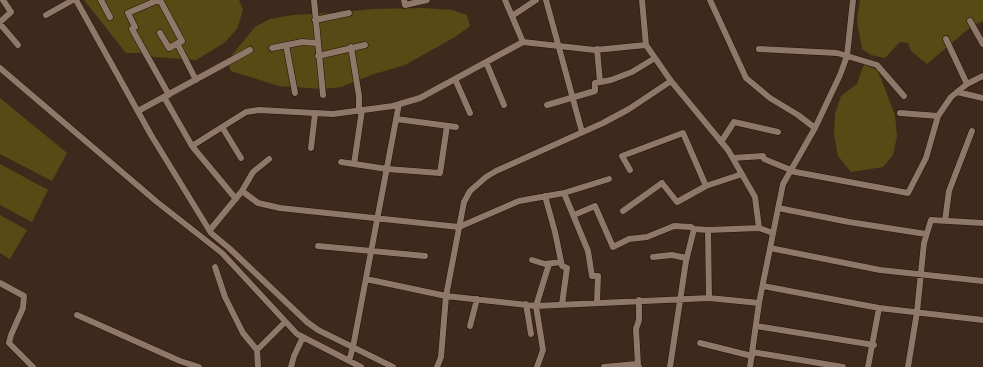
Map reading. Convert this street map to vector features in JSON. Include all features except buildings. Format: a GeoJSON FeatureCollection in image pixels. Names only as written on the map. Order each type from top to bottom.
{"type":"FeatureCollection","features":[{"type":"Feature","properties":{"kind":"street"},"geometry":{"type":"LineString","coordinates":[[2,0],[11,12],[0,23],[18,45]]}},
{"type":"Feature","properties":{"kind":"street"},"geometry":{"type":"LineString","coordinates":[[46,15],[73,0]]}},
{"type":"Feature","properties":{"kind":"street"},"geometry":{"type":"LineString","coordinates":[[76,0],[138,111],[211,232],[230,248],[307,322],[393,367]]}},
{"type":"Feature","properties":{"kind":"street"},"geometry":{"type":"LineString","coordinates":[[101,0],[110,17]]}},
{"type":"Feature","properties":{"kind":"street"},"geometry":{"type":"LineString","coordinates":[[160,33],[169,48],[178,45],[182,41],[159,0],[128,13],[135,27],[132,29],[192,146],[236,199]]}},
{"type":"Feature","properties":{"kind":"street"},"geometry":{"type":"LineString","coordinates":[[314,0],[318,56],[323,95]]}},
{"type":"Feature","properties":{"kind":"street"},"geometry":{"type":"LineString","coordinates":[[404,0],[406,5],[427,0]]}},
{"type":"Feature","properties":{"kind":"street"},"geometry":{"type":"LineString","coordinates":[[506,0],[523,42]]}},
{"type":"Feature","properties":{"kind":"street"},"geometry":{"type":"LineString","coordinates":[[512,16],[536,0]]}},
{"type":"Feature","properties":{"kind":"street"},"geometry":{"type":"LineString","coordinates":[[546,0],[582,132]]}},
{"type":"Feature","properties":{"kind":"street"},"geometry":{"type":"LineString","coordinates":[[642,0],[646,45],[671,82],[733,158],[754,197],[759,228]]}},
{"type":"Feature","properties":{"kind":"street"},"geometry":{"type":"LineString","coordinates":[[710,0],[746,78],[770,98],[815,128]]}},
{"type":"Feature","properties":{"kind":"street"},"geometry":{"type":"LineString","coordinates":[[750,367],[762,286],[783,184],[815,128],[840,75],[847,56],[853,0]]}},
{"type":"Feature","properties":{"kind":"street"},"geometry":{"type":"LineString","coordinates":[[315,20],[349,13]]}},
{"type":"Feature","properties":{"kind":"street"},"geometry":{"type":"LineString","coordinates":[[970,22],[983,44]]}},
{"type":"Feature","properties":{"kind":"street"},"geometry":{"type":"LineString","coordinates":[[946,39],[967,84]]}},
{"type":"Feature","properties":{"kind":"street"},"geometry":{"type":"LineString","coordinates":[[272,48],[309,41],[317,43]]}},
{"type":"Feature","properties":{"kind":"street"},"geometry":{"type":"LineString","coordinates":[[192,146],[246,112],[259,110],[333,114],[399,104],[420,98],[523,42],[596,49],[646,45]]}},
{"type":"Feature","properties":{"kind":"street"},"geometry":{"type":"LineString","coordinates":[[178,45],[196,80]]}},
{"type":"Feature","properties":{"kind":"street"},"geometry":{"type":"LineString","coordinates":[[286,45],[295,93]]}},
{"type":"Feature","properties":{"kind":"street"},"geometry":{"type":"LineString","coordinates":[[318,56],[351,47],[365,45]]}},
{"type":"Feature","properties":{"kind":"street"},"geometry":{"type":"LineString","coordinates":[[351,47],[360,110],[354,164]]}},
{"type":"Feature","properties":{"kind":"street"},"geometry":{"type":"LineString","coordinates":[[596,49],[600,82]]}},
{"type":"Feature","properties":{"kind":"street"},"geometry":{"type":"LineString","coordinates":[[758,49],[836,53],[847,56],[881,67],[904,96]]}},
{"type":"Feature","properties":{"kind":"street"},"geometry":{"type":"LineString","coordinates":[[138,111],[250,50]]}},
{"type":"Feature","properties":{"kind":"street"},"geometry":{"type":"LineString","coordinates":[[547,105],[595,91],[595,83],[612,80],[632,72],[655,58]]}},
{"type":"Feature","properties":{"kind":"street"},"geometry":{"type":"LineString","coordinates":[[486,62],[504,104]]}},
{"type":"Feature","properties":{"kind":"street"},"geometry":{"type":"LineString","coordinates":[[0,68],[157,202],[196,234],[205,238],[222,253],[297,334],[361,367]]}},
{"type":"Feature","properties":{"kind":"street"},"geometry":{"type":"LineString","coordinates":[[733,158],[763,156],[764,159],[790,171],[908,193],[926,158],[938,116],[951,96],[967,84],[983,76]]}},
{"type":"Feature","properties":{"kind":"street"},"geometry":{"type":"LineString","coordinates":[[455,79],[470,113]]}},
{"type":"Feature","properties":{"kind":"street"},"geometry":{"type":"LineString","coordinates":[[437,367],[441,357],[446,296],[464,202],[470,191],[477,184],[510,164],[629,109],[671,82]]}},
{"type":"Feature","properties":{"kind":"street"},"geometry":{"type":"LineString","coordinates":[[957,92],[983,98]]}},
{"type":"Feature","properties":{"kind":"street"},"geometry":{"type":"LineString","coordinates":[[349,361],[354,347],[399,104]]}},
{"type":"Feature","properties":{"kind":"street"},"geometry":{"type":"LineString","coordinates":[[900,113],[938,116]]}},
{"type":"Feature","properties":{"kind":"street"},"geometry":{"type":"LineString","coordinates":[[311,148],[315,114]]}},
{"type":"Feature","properties":{"kind":"street"},"geometry":{"type":"LineString","coordinates":[[396,119],[456,127]]}},
{"type":"Feature","properties":{"kind":"street"},"geometry":{"type":"LineString","coordinates":[[721,142],[734,122],[778,132]]}},
{"type":"Feature","properties":{"kind":"street"},"geometry":{"type":"LineString","coordinates":[[341,162],[387,169],[440,173],[447,126]]}},
{"type":"Feature","properties":{"kind":"street"},"geometry":{"type":"LineString","coordinates":[[222,127],[241,158]]}},
{"type":"Feature","properties":{"kind":"street"},"geometry":{"type":"LineString","coordinates":[[945,221],[948,190],[972,131]]}},
{"type":"Feature","properties":{"kind":"street"},"geometry":{"type":"LineString","coordinates":[[630,170],[622,156],[683,133],[706,186]]}},
{"type":"Feature","properties":{"kind":"street"},"geometry":{"type":"LineString","coordinates":[[205,238],[242,191],[253,172],[269,159]]}},
{"type":"Feature","properties":{"kind":"street"},"geometry":{"type":"LineString","coordinates":[[623,211],[662,183],[677,202],[706,186],[742,174]]}},
{"type":"Feature","properties":{"kind":"street"},"geometry":{"type":"LineString","coordinates":[[242,191],[258,202],[280,208],[459,227],[519,201],[564,193],[609,179]]}},
{"type":"Feature","properties":{"kind":"street"},"geometry":{"type":"LineString","coordinates":[[564,193],[588,251],[592,276],[598,276],[597,302]]}},
{"type":"Feature","properties":{"kind":"street"},"geometry":{"type":"LineString","coordinates":[[545,196],[556,232],[562,266],[567,268],[562,304]]}},
{"type":"Feature","properties":{"kind":"street"},"geometry":{"type":"LineString","coordinates":[[574,215],[595,206],[613,247],[629,240],[647,237],[674,226],[708,230],[759,228],[773,232]]}},
{"type":"Feature","properties":{"kind":"street"},"geometry":{"type":"LineString","coordinates":[[778,208],[849,222],[926,234]]}},
{"type":"Feature","properties":{"kind":"street"},"geometry":{"type":"LineString","coordinates":[[908,367],[918,312],[926,234],[931,220],[983,223]]}},
{"type":"Feature","properties":{"kind":"street"},"geometry":{"type":"LineString","coordinates":[[670,367],[686,258],[694,229]]}},
{"type":"Feature","properties":{"kind":"street"},"geometry":{"type":"LineString","coordinates":[[708,230],[709,298]]}},
{"type":"Feature","properties":{"kind":"street"},"geometry":{"type":"LineString","coordinates":[[318,246],[425,256]]}},
{"type":"Feature","properties":{"kind":"street"},"geometry":{"type":"LineString","coordinates":[[770,248],[880,270],[983,281]]}},
{"type":"Feature","properties":{"kind":"street"},"geometry":{"type":"LineString","coordinates":[[653,257],[672,255],[686,258]]}},
{"type":"Feature","properties":{"kind":"street"},"geometry":{"type":"LineString","coordinates":[[532,260],[549,264],[561,262]]}},
{"type":"Feature","properties":{"kind":"street"},"geometry":{"type":"LineString","coordinates":[[537,367],[543,350],[536,306],[549,264]]}},
{"type":"Feature","properties":{"kind":"street"},"geometry":{"type":"LineString","coordinates":[[214,267],[225,297],[243,333],[257,350],[258,367]]}},
{"type":"Feature","properties":{"kind":"street"},"geometry":{"type":"LineString","coordinates":[[366,279],[446,296],[536,306],[639,300],[709,298],[759,303]]}},
{"type":"Feature","properties":{"kind":"street"},"geometry":{"type":"LineString","coordinates":[[0,283],[24,296],[23,308],[9,343],[33,367]]}},
{"type":"Feature","properties":{"kind":"street"},"geometry":{"type":"LineString","coordinates":[[762,286],[879,308],[983,320]]}},
{"type":"Feature","properties":{"kind":"street"},"geometry":{"type":"LineString","coordinates":[[470,326],[477,299]]}},
{"type":"Feature","properties":{"kind":"street"},"geometry":{"type":"LineString","coordinates":[[604,367],[639,366],[636,329],[639,320],[639,300]]}},
{"type":"Feature","properties":{"kind":"street"},"geometry":{"type":"LineString","coordinates":[[526,304],[531,334]]}},
{"type":"Feature","properties":{"kind":"street"},"geometry":{"type":"LineString","coordinates":[[868,367],[874,344],[879,308]]}},
{"type":"Feature","properties":{"kind":"street"},"geometry":{"type":"LineString","coordinates":[[77,315],[180,361],[199,367]]}},
{"type":"Feature","properties":{"kind":"street"},"geometry":{"type":"LineString","coordinates":[[257,350],[285,322]]}},
{"type":"Feature","properties":{"kind":"street"},"geometry":{"type":"LineString","coordinates":[[756,326],[874,344]]}},
{"type":"Feature","properties":{"kind":"street"},"geometry":{"type":"LineString","coordinates":[[291,367],[294,356],[303,337]]}},
{"type":"Feature","properties":{"kind":"street"},"geometry":{"type":"LineString","coordinates":[[700,343],[752,354],[843,367]]}},
{"type":"Feature","properties":{"kind":"shaded area"},"geometry":{"type":"Polygon","coordinates":[[[84,0],[239,0],[243,10],[237,29],[224,43],[196,60],[154,57],[141,53],[126,53],[84,0]]]}},
{"type":"Feature","properties":{"kind":"shaded area"},"geometry":{"type":"Polygon","coordinates":[[[860,0],[983,0],[983,21],[972,26],[927,64],[911,51],[908,43],[900,42],[885,58],[871,55],[862,49],[857,21],[860,0]]]}},
{"type":"Feature","properties":{"kind":"shaded area"},"geometry":{"type":"Polygon","coordinates":[[[424,8],[452,10],[467,15],[470,26],[455,37],[405,65],[374,74],[341,87],[323,89],[279,86],[231,71],[227,61],[255,27],[270,19],[293,15],[373,9],[424,8]]]}},
{"type":"Feature","properties":{"kind":"shaded area"},"geometry":{"type":"Polygon","coordinates":[[[864,64],[877,70],[895,115],[897,136],[893,155],[883,167],[851,172],[838,156],[834,135],[835,114],[841,96],[857,84],[864,64]]]}},
{"type":"Feature","properties":{"kind":"shaded area"},"geometry":{"type":"Polygon","coordinates":[[[0,98],[67,153],[52,181],[0,154],[0,98]]]}},
{"type":"Feature","properties":{"kind":"shaded area"},"geometry":{"type":"Polygon","coordinates":[[[0,164],[48,190],[32,222],[0,205],[0,164]]]}},
{"type":"Feature","properties":{"kind":"shaded area"},"geometry":{"type":"Polygon","coordinates":[[[0,215],[27,230],[10,259],[0,253],[0,215]]]}}]}
